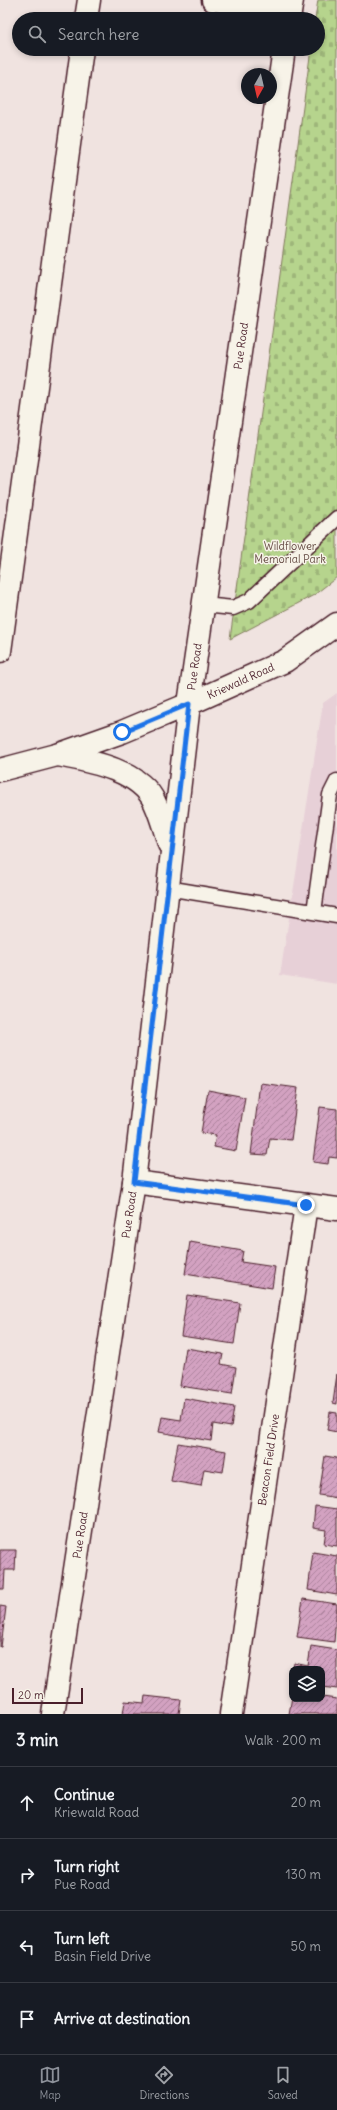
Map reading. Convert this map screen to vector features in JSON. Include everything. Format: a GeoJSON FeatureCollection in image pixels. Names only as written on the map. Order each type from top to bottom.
{"type":"FeatureCollection","features":[{"type":"Feature","properties":{"kind":"street"},"geometry":{"type":"LineString","coordinates":[[87,12],[88,0]]}},
{"type":"Feature","properties":{"kind":"street"},"geometry":{"type":"LineString","coordinates":[[213,0],[290,10]]}},
{"type":"Feature","properties":{"kind":"street"},"geometry":{"type":"LineString","coordinates":[[0,651],[81,56]]}},
{"type":"Feature","properties":{"kind":"street","name":"Pue Road"},"geometry":{"type":"LineString","coordinates":[[53,1714],[134,1182],[171,849],[189,704],[283,56]]}},
{"type":"Feature","properties":{"kind":"street","name":"Kriewald Road"},"geometry":{"type":"LineString","coordinates":[[0,770],[57,755],[122,732],[189,704],[285,661],[337,624]]}},
{"type":"Feature","properties":{"kind":"street"},"geometry":{"type":"LineString","coordinates":[[57,755],[92,761],[130,777],[144,787],[155,802],[171,849]]}},
{"type":"Feature","properties":{"kind":"street"},"geometry":{"type":"LineString","coordinates":[[134,1182],[337,1210]]}},
{"type":"Feature","properties":{"kind":"street","name":"Beacon Field Drive"},"geometry":{"type":"LineString","coordinates":[[231,1714],[306,1205]]}},
{"type":"Feature","properties":{"kind":"lane"},"geometry":{"type":"LineString","coordinates":[[204,605],[233,608],[249,601],[337,518]]}},
{"type":"Feature","properties":{"kind":"lane"},"geometry":{"type":"LineString","coordinates":[[314,912],[330,795],[337,781]]}},
{"type":"Feature","properties":{"kind":"lane"},"geometry":{"type":"LineString","coordinates":[[167,888],[337,916]]}},
{"type":"Feature","properties":{"kind":"shaded area"},"geometry":{"type":"Polygon","coordinates":[[[337,693],[337,984],[280,975],[323,703],[337,693]]]}},
{"type":"Feature","properties":{"kind":"green space","name":"Wildflower Memorial Park"},"geometry":{"type":"Polygon","coordinates":[[[318,0],[337,0],[337,577],[314,595],[230,639],[310,56],[325,56],[325,12],[316,12],[318,0]]]}},
{"type":"Feature","properties":{"kind":"building"},"geometry":{"type":"Polygon","coordinates":[[[260,1083],[298,1088],[291,1140],[270,1138],[267,1155],[251,1154],[260,1083]]]}},
{"type":"Feature","properties":{"kind":"building"},"geometry":{"type":"Polygon","coordinates":[[[208,1090],[245,1097],[236,1151],[214,1147],[216,1135],[201,1133],[208,1090]]]}},
{"type":"Feature","properties":{"kind":"building"},"geometry":{"type":"Polygon","coordinates":[[[320,1107],[337,1109],[337,1158],[329,1157],[328,1164],[313,1162],[320,1107]]]}},
{"type":"Feature","properties":{"kind":"building"},"geometry":{"type":"Polygon","coordinates":[[[190,1242],[243,1251],[241,1262],[275,1267],[272,1288],[185,1274],[190,1242]]]}},
{"type":"Feature","properties":{"kind":"building"},"geometry":{"type":"Polygon","coordinates":[[[187,1295],[240,1303],[234,1344],[181,1336],[187,1295]]]}},
{"type":"Feature","properties":{"kind":"building"},"geometry":{"type":"Polygon","coordinates":[[[186,1348],[223,1354],[221,1364],[236,1367],[232,1394],[180,1386],[186,1348]]]}},
{"type":"Feature","properties":{"kind":"building"},"geometry":{"type":"Polygon","coordinates":[[[337,1374],[337,1404],[333,1403],[337,1374]]]}},
{"type":"Feature","properties":{"kind":"building"},"geometry":{"type":"Polygon","coordinates":[[[184,1398],[234,1407],[231,1427],[213,1424],[211,1441],[159,1432],[162,1417],[181,1420],[184,1398]]]}},
{"type":"Feature","properties":{"kind":"building"},"geometry":{"type":"Polygon","coordinates":[[[330,1412],[337,1413],[337,1432],[327,1430],[330,1412]]]}},
{"type":"Feature","properties":{"kind":"building"},"geometry":{"type":"Polygon","coordinates":[[[178,1443],[226,1451],[223,1472],[204,1469],[201,1486],[171,1481],[178,1443]]]}},
{"type":"Feature","properties":{"kind":"building"},"geometry":{"type":"Polygon","coordinates":[[[325,1456],[337,1458],[337,1498],[319,1495],[325,1456]]]}},
{"type":"Feature","properties":{"kind":"building"},"geometry":{"type":"Polygon","coordinates":[[[315,1506],[337,1509],[337,1546],[324,1544],[326,1530],[313,1528],[315,1506]]]}},
{"type":"Feature","properties":{"kind":"building"},"geometry":{"type":"Polygon","coordinates":[[[0,1550],[16,1550],[15,1570],[5,1570],[4,1589],[0,1589],[0,1550]]]}},
{"type":"Feature","properties":{"kind":"building"},"geometry":{"type":"Polygon","coordinates":[[[313,1552],[337,1556],[337,1595],[308,1590],[313,1552]]]}},
{"type":"Feature","properties":{"kind":"building"},"geometry":{"type":"Polygon","coordinates":[[[303,1599],[337,1604],[334,1642],[297,1637],[303,1599]]]}},
{"type":"Feature","properties":{"kind":"building"},"geometry":{"type":"Polygon","coordinates":[[[0,1606],[6,1607],[1,1647],[0,1647],[0,1606]]]}},
{"type":"Feature","properties":{"kind":"building"},"geometry":{"type":"Polygon","coordinates":[[[311,1646],[337,1650],[337,1689],[325,1687],[325,1666],[308,1666],[311,1646]]]}},
{"type":"Feature","properties":{"kind":"building"},"geometry":{"type":"Polygon","coordinates":[[[294,1663],[308,1666],[294,1666],[294,1663]]]}},
{"type":"Feature","properties":{"kind":"building"},"geometry":{"type":"Polygon","coordinates":[[[145,1696],[181,1700],[179,1714],[123,1714],[125,1701],[144,1703],[145,1696]]]}},
{"type":"Feature","properties":{"kind":"building"},"geometry":{"type":"Polygon","coordinates":[[[325,1697],[337,1699],[337,1714],[289,1714],[291,1702],[325,1702],[325,1697]]]}},
{"type":"Feature","properties":{"kind":"route"},"geometry":{"type":"LineString","coordinates":[[122,732],[189,704],[134,1182],[306,1205]]}}]}
